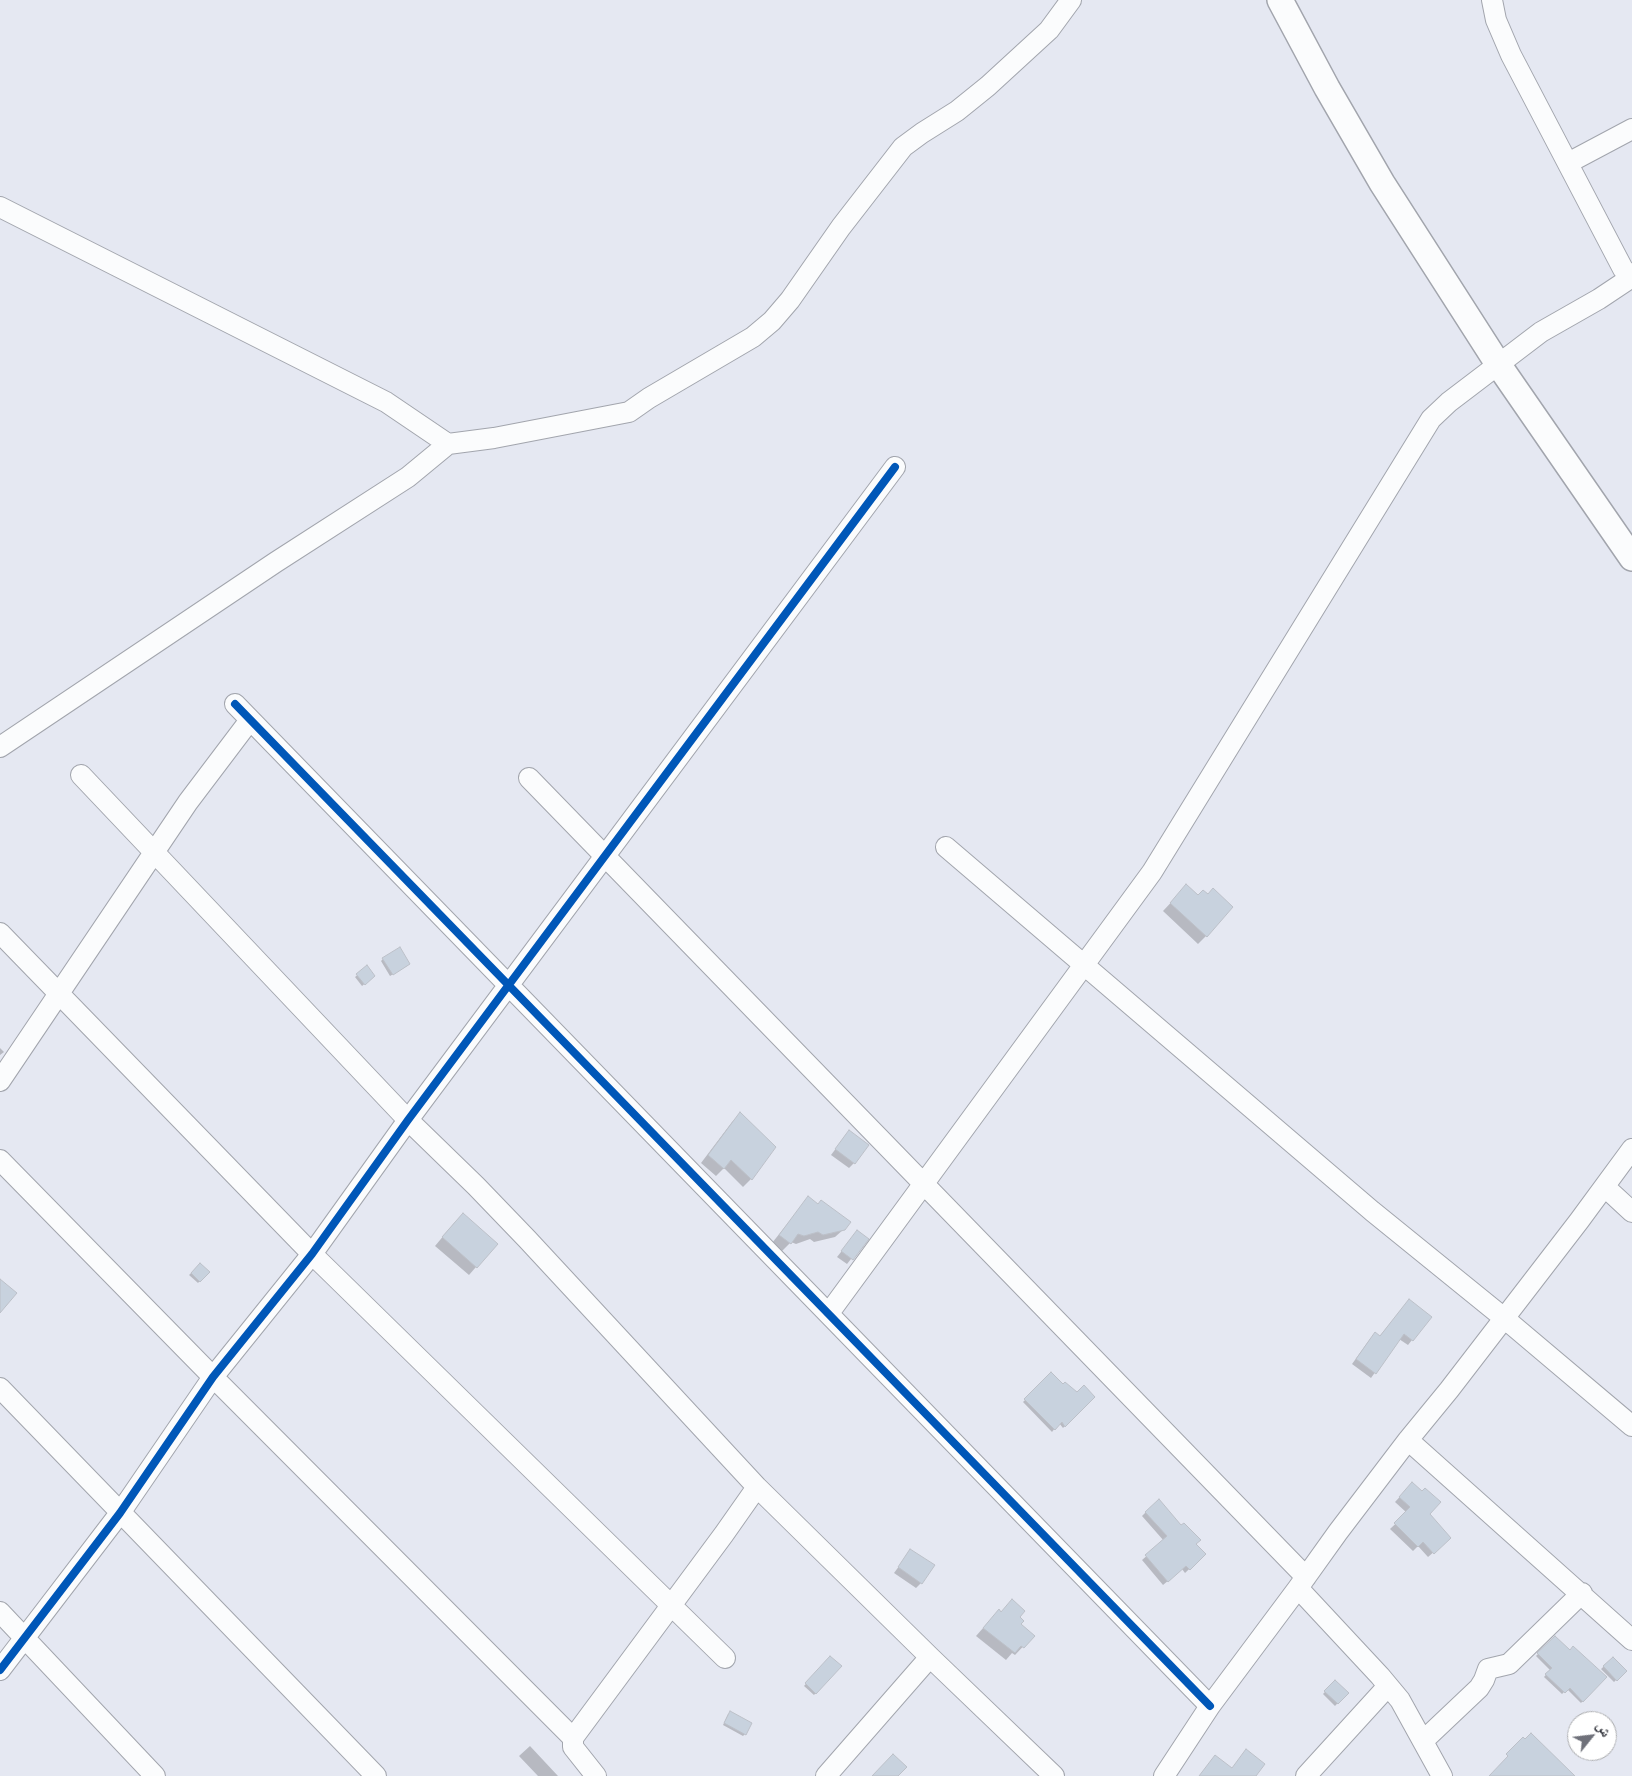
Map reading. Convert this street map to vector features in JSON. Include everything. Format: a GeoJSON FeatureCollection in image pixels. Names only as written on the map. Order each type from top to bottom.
{"type":"FeatureCollection","features":[{"type":"Feature","properties":{"kind":"street"},"geometry":{"type":"LineString","coordinates":[[0,747],[276,562],[408,477],[448,444],[494,438],[629,412],[649,398],[754,338],[790,300],[841,227],[903,147],[957,111],[1010,66],[1049,30],[1071,0]]}},
{"type":"Feature","properties":{"kind":"street"},"geometry":{"type":"LineString","coordinates":[[1280,0],[1326,88],[1382,182],[1498,364],[1632,558]]}},
{"type":"Feature","properties":{"kind":"street"},"geometry":{"type":"LineString","coordinates":[[829,1313],[1152,872],[1431,419],[1449,402],[1541,332],[1599,299],[1632,277],[1623,268],[1501,34],[1492,0]]}},
{"type":"Feature","properties":{"kind":"street"},"geometry":{"type":"LineString","coordinates":[[1568,163],[1632,129]]}},
{"type":"Feature","properties":{"kind":"street"},"geometry":{"type":"LineString","coordinates":[[0,207],[386,402],[448,444]]}},
{"type":"Feature","properties":{"kind":"street"},"geometry":{"type":"LineString","coordinates":[[0,1670],[120,1512],[213,1377],[312,1254],[408,1120],[895,467]]}},
{"type":"Feature","properties":{"kind":"street"},"geometry":{"type":"LineString","coordinates":[[235,704],[1210,1706]]}},
{"type":"Feature","properties":{"kind":"street"},"geometry":{"type":"LineString","coordinates":[[0,1081],[188,802],[250,720]]}},
{"type":"Feature","properties":{"kind":"street"},"geometry":{"type":"LineString","coordinates":[[81,775],[408,1120],[528,1239],[757,1487],[930,1658],[1054,1776]]}},
{"type":"Feature","properties":{"kind":"street"},"geometry":{"type":"LineString","coordinates":[[529,778],[924,1184],[1302,1583],[1400,1700],[1442,1776]]}},
{"type":"Feature","properties":{"kind":"street"},"geometry":{"type":"LineString","coordinates":[[946,847],[1372,1211],[1504,1318],[1632,1426]]}},
{"type":"Feature","properties":{"kind":"street"},"geometry":{"type":"LineString","coordinates":[[0,933],[312,1254],[725,1658]]}},
{"type":"Feature","properties":{"kind":"street"},"geometry":{"type":"LineString","coordinates":[[1164,1776],[1210,1706],[1338,1532],[1605,1187],[1632,1149]]}},
{"type":"Feature","properties":{"kind":"street"},"geometry":{"type":"LineString","coordinates":[[0,1160],[213,1377],[573,1738]]}},
{"type":"Feature","properties":{"kind":"street"},"geometry":{"type":"LineString","coordinates":[[1605,1187],[1632,1212]]}},
{"type":"Feature","properties":{"kind":"street"},"geometry":{"type":"LineString","coordinates":[[0,1388],[376,1776]]}},
{"type":"Feature","properties":{"kind":"street"},"geometry":{"type":"LineString","coordinates":[[1408,1440],[1582,1593],[1632,1640]]}},
{"type":"Feature","properties":{"kind":"street"},"geometry":{"type":"LineString","coordinates":[[596,1776],[573,1746],[573,1738],[672,1606],[757,1487]]}},
{"type":"Feature","properties":{"kind":"street"},"geometry":{"type":"LineString","coordinates":[[1423,1740],[1479,1688],[1488,1669],[1509,1664],[1582,1593]]}},
{"type":"Feature","properties":{"kind":"street"},"geometry":{"type":"LineString","coordinates":[[0,1612],[155,1776]]}},
{"type":"Feature","properties":{"kind":"street"},"geometry":{"type":"LineString","coordinates":[[826,1776],[930,1658]]}},
{"type":"Feature","properties":{"kind":"street"},"geometry":{"type":"LineString","coordinates":[[1306,1776],[1388,1686]]}},
{"type":"Feature","properties":{"kind":"building"},"geometry":{"type":"Polygon","coordinates":[[[1186,884],[1198,895],[1203,890],[1208,894],[1213,888],[1233,907],[1207,937],[1170,903],[1186,884]]]}},
{"type":"Feature","properties":{"kind":"building"},"geometry":{"type":"Polygon","coordinates":[[[400,947],[410,964],[393,975],[382,958],[400,947]]]}},
{"type":"Feature","properties":{"kind":"building"},"geometry":{"type":"Polygon","coordinates":[[[367,965],[375,976],[365,985],[356,974],[367,965]]]}},
{"type":"Feature","properties":{"kind":"building"},"geometry":{"type":"Polygon","coordinates":[[[740,1112],[776,1147],[752,1180],[731,1160],[724,1169],[708,1155],[740,1112]]]}},
{"type":"Feature","properties":{"kind":"building"},"geometry":{"type":"Polygon","coordinates":[[[849,1130],[869,1145],[855,1164],[835,1149],[849,1130]]]}},
{"type":"Feature","properties":{"kind":"building"},"geometry":{"type":"Polygon","coordinates":[[[808,1196],[818,1204],[821,1200],[851,1222],[845,1230],[823,1235],[818,1232],[804,1236],[798,1234],[791,1244],[779,1235],[808,1196]]]}},
{"type":"Feature","properties":{"kind":"building"},"geometry":{"type":"Polygon","coordinates":[[[463,1213],[498,1244],[477,1268],[442,1237],[463,1213]]]}},
{"type":"Feature","properties":{"kind":"building"},"geometry":{"type":"Polygon","coordinates":[[[857,1230],[869,1239],[853,1260],[841,1251],[857,1230]]]}},
{"type":"Feature","properties":{"kind":"building"},"geometry":{"type":"Polygon","coordinates":[[[200,1263],[210,1272],[200,1282],[191,1273],[200,1263]]]}},
{"type":"Feature","properties":{"kind":"building"},"geometry":{"type":"Polygon","coordinates":[[[0,1279],[17,1293],[0,1313],[0,1279]]]}},
{"type":"Feature","properties":{"kind":"building"},"geometry":{"type":"Polygon","coordinates":[[[1409,1299],[1432,1317],[1413,1341],[1404,1334],[1376,1374],[1356,1359],[1375,1332],[1380,1336],[1409,1299]]]}},
{"type":"Feature","properties":{"kind":"building"},"geometry":{"type":"Polygon","coordinates":[[[1051,1372],[1063,1384],[1065,1382],[1077,1392],[1084,1385],[1095,1397],[1065,1427],[1062,1422],[1055,1430],[1024,1399],[1051,1372]]]}},
{"type":"Feature","properties":{"kind":"building"},"geometry":{"type":"Polygon","coordinates":[[[1412,1482],[1422,1491],[1425,1488],[1441,1502],[1430,1514],[1451,1538],[1434,1554],[1423,1542],[1418,1547],[1394,1523],[1410,1507],[1399,1497],[1412,1482]]]}},
{"type":"Feature","properties":{"kind":"building"},"geometry":{"type":"Polygon","coordinates":[[[1159,1499],[1181,1525],[1184,1523],[1201,1540],[1196,1544],[1206,1554],[1190,1570],[1186,1566],[1168,1582],[1145,1555],[1167,1536],[1145,1512],[1159,1499]]]}},
{"type":"Feature","properties":{"kind":"building"},"geometry":{"type":"Polygon","coordinates":[[[910,1549],[935,1565],[922,1584],[898,1567],[910,1549]]]}},
{"type":"Feature","properties":{"kind":"building"},"geometry":{"type":"Polygon","coordinates":[[[1012,1599],[1025,1611],[1020,1617],[1024,1621],[1021,1624],[1035,1636],[1024,1648],[1021,1646],[1015,1653],[983,1628],[999,1609],[1001,1612],[1012,1599]]]}},
{"type":"Feature","properties":{"kind":"building"},"geometry":{"type":"Polygon","coordinates":[[[1555,1636],[1570,1650],[1573,1646],[1607,1677],[1583,1702],[1570,1688],[1565,1693],[1545,1674],[1552,1668],[1537,1653],[1555,1636]]]}},
{"type":"Feature","properties":{"kind":"building"},"geometry":{"type":"Polygon","coordinates":[[[830,1656],[842,1666],[816,1694],[805,1683],[830,1656]]]}},
{"type":"Feature","properties":{"kind":"building"},"geometry":{"type":"Polygon","coordinates":[[[1613,1657],[1627,1671],[1617,1681],[1603,1666],[1613,1657]]]}},
{"type":"Feature","properties":{"kind":"building"},"geometry":{"type":"Polygon","coordinates":[[[1335,1680],[1349,1693],[1338,1704],[1324,1691],[1335,1680]]]}},
{"type":"Feature","properties":{"kind":"building"},"geometry":{"type":"Polygon","coordinates":[[[730,1711],[752,1723],[746,1735],[724,1723],[730,1711]]]}},
{"type":"Feature","properties":{"kind":"building"},"geometry":{"type":"Polygon","coordinates":[[[1531,1733],[1575,1776],[1489,1776],[1508,1756],[1506,1754],[1523,1737],[1525,1739],[1531,1733]]]}},
{"type":"Feature","properties":{"kind":"building"},"geometry":{"type":"Polygon","coordinates":[[[1246,1749],[1265,1764],[1256,1776],[1199,1776],[1215,1755],[1232,1768],[1246,1749]]]}},
{"type":"Feature","properties":{"kind":"building"},"geometry":{"type":"Polygon","coordinates":[[[893,1754],[907,1767],[898,1776],[872,1776],[893,1754]]]}},
{"type":"Feature","properties":{"kind":"cycle path"},"geometry":{"type":"LineString","coordinates":[[0,1670],[120,1513],[213,1377],[312,1254],[408,1120],[895,467]]}},
{"type":"Feature","properties":{"kind":"cycle path"},"geometry":{"type":"LineString","coordinates":[[235,704],[1210,1706]]}}]}
